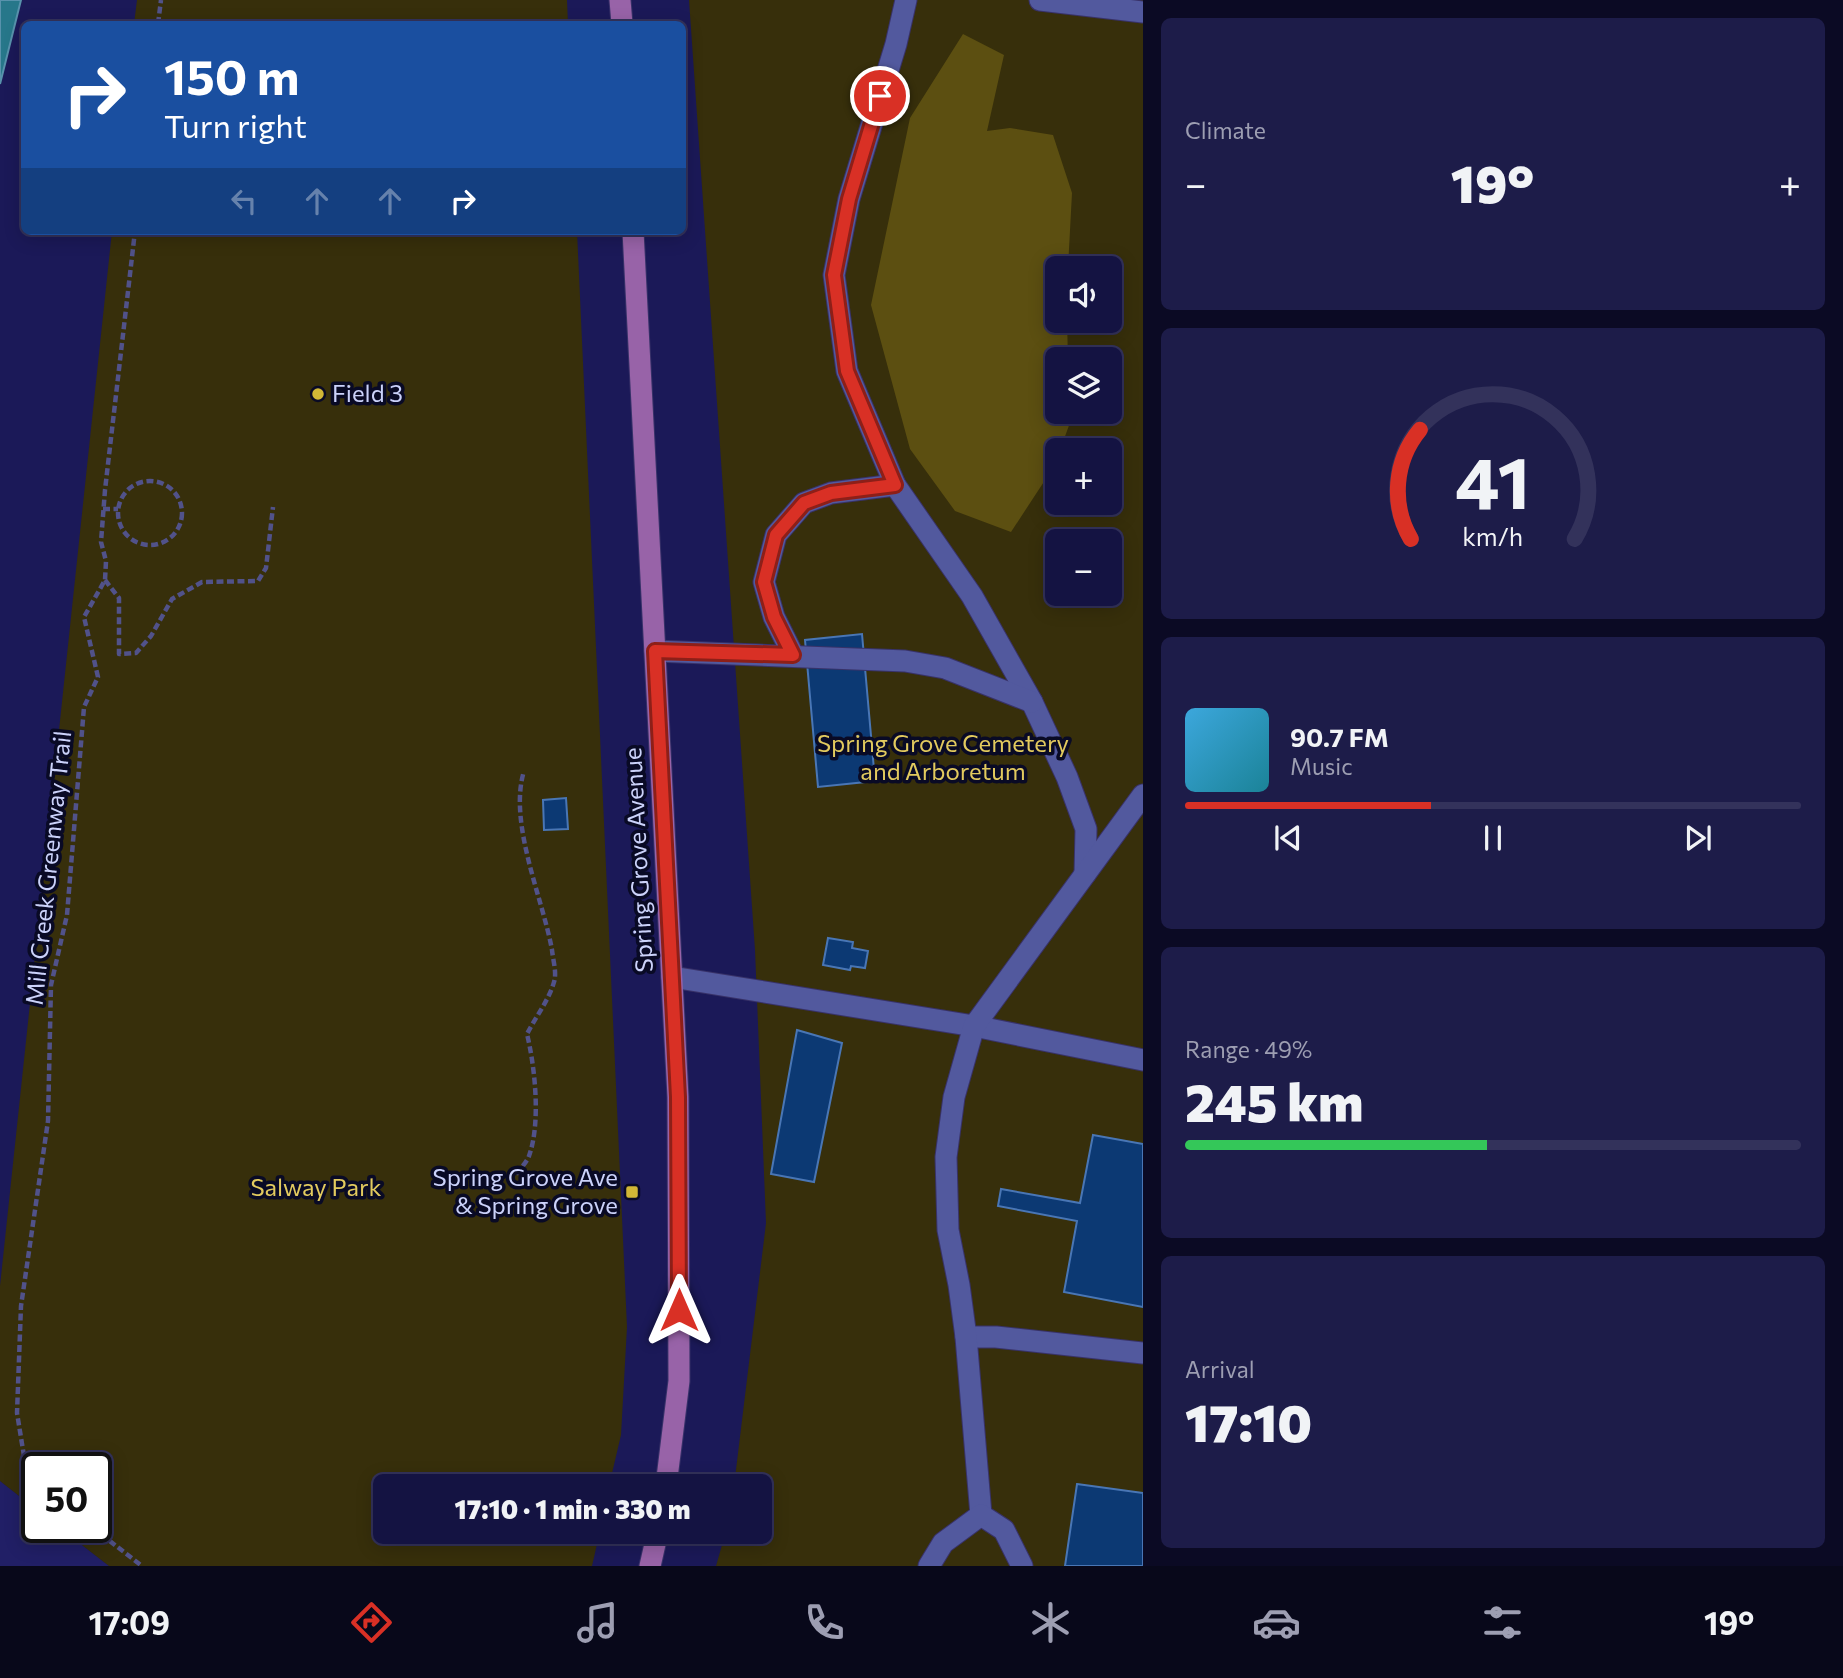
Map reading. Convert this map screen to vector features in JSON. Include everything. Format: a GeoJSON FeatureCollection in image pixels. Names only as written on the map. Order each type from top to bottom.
{"type":"FeatureCollection","features":[{"type":"Feature","properties":{"kind":"main road"},"geometry":{"type":"LineString","coordinates":[[620,0],[622,21]]}},
{"type":"Feature","properties":{"kind":"main road","name":"Spring Grove Avenue"},"geometry":{"type":"LineString","coordinates":[[634,235],[678,1097],[679,1381],[667,1474]]}},
{"type":"Feature","properties":{"kind":"main road"},"geometry":{"type":"LineString","coordinates":[[650,1566],[655,1544]]}},
{"type":"Feature","properties":{"kind":"street"},"geometry":{"type":"LineString","coordinates":[[906,0],[896,44],[849,199],[834,275],[847,371],[895,485],[972,596],[1032,702],[1067,778],[1086,829],[1085,874]]}},
{"type":"Feature","properties":{"kind":"street"},"geometry":{"type":"LineString","coordinates":[[1041,0],[1143,12]]}},
{"type":"Feature","properties":{"kind":"street"},"geometry":{"type":"LineString","coordinates":[[793,655],[774,617],[764,582],[776,535],[804,503],[831,493],[895,485]]}},
{"type":"Feature","properties":{"kind":"street"},"geometry":{"type":"LineString","coordinates":[[655,651],[905,661],[945,668],[1032,702]]}},
{"type":"Feature","properties":{"kind":"street"},"geometry":{"type":"LineString","coordinates":[[981,1514],[966,1337],[948,1230],[946,1157],[954,1097],[974,1026],[1143,794]]}},
{"type":"Feature","properties":{"kind":"street"},"geometry":{"type":"LineString","coordinates":[[672,977],[974,1026],[1143,1060]]}},
{"type":"Feature","properties":{"kind":"street"},"geometry":{"type":"LineString","coordinates":[[966,1337],[996,1337],[1143,1353]]}},
{"type":"Feature","properties":{"kind":"street"},"geometry":{"type":"LineString","coordinates":[[929,1566],[943,1543],[981,1514]]}},
{"type":"Feature","properties":{"kind":"street"},"geometry":{"type":"LineString","coordinates":[[981,1514],[1004,1530],[1022,1566]]}},
{"type":"Feature","properties":{"kind":"path"},"geometry":{"type":"LineString","coordinates":[[158,21],[161,0]]}},
{"type":"Feature","properties":{"kind":"path"},"geometry":{"type":"LineString","coordinates":[[135,235],[101,542],[106,561],[105,580],[119,598],[119,653],[136,653],[151,636],[172,599],[202,582],[258,581],[266,568],[273,507]]}},
{"type":"Feature","properties":{"kind":"path"},"geometry":{"type":"LineString","coordinates":[[145,481],[155,481],[173,491],[179,499],[182,519],[171,538],[150,545],[140,543],[123,530],[118,509],[127,491],[145,481]]}},
{"type":"Feature","properties":{"kind":"path"},"geometry":{"type":"LineString","coordinates":[[103,509],[118,509]]}},
{"type":"Feature","properties":{"kind":"path","name":"Mill Creek Greenway Trail"},"geometry":{"type":"LineString","coordinates":[[23,1452],[17,1413],[21,1306],[48,1121],[51,985],[66,915],[83,707],[98,677],[84,617],[105,580]]}},
{"type":"Feature","properties":{"kind":"path"},"geometry":{"type":"LineString","coordinates":[[516,1174],[529,1156],[535,1118],[535,1066],[527,1034],[555,981],[549,934],[534,883],[523,828],[521,782],[524,771]]}},
{"type":"Feature","properties":{"kind":"path"},"geometry":{"type":"LineString","coordinates":[[112,1543],[142,1566]]}},
{"type":"Feature","properties":{"kind":"shaded area"},"geometry":{"type":"Polygon","coordinates":[[[0,0],[21,0],[0,84],[0,0]]]}},
{"type":"Feature","properties":{"kind":"shaded area"},"geometry":{"type":"Polygon","coordinates":[[[963,34],[1004,55],[987,131],[1010,128],[1053,135],[1072,193],[1069,256],[1045,256],[1045,333],[1067,333],[1068,347],[1045,347],[1045,424],[1070,424],[1064,438],[1045,438],[1045,480],[1011,532],[955,511],[910,449],[871,305],[910,118],[963,34]]]}},
{"type":"Feature","properties":{"kind":"shaded area"},"geometry":{"type":"Polygon","coordinates":[[[0,1481],[21,1497],[21,1543],[79,1543],[109,1566],[0,1566],[0,1481]]]}},
{"type":"Feature","properties":{"kind":"green space"},"geometry":{"type":"Polygon","coordinates":[[[137,0],[567,0],[568,21],[134,21],[137,0]]]}},
{"type":"Feature","properties":{"kind":"green space","name":"Spring Grove Cemetery and Arboretum"},"geometry":{"type":"Polygon","coordinates":[[[689,0],[1143,0],[1143,1566],[716,1566],[722,1544],[772,1544],[772,1474],[735,1474],[766,1223],[755,950],[689,0]]]}},
{"type":"Feature","properties":{"kind":"green space","name":"Salway Park"},"geometry":{"type":"Polygon","coordinates":[[[112,235],[577,235],[627,1327],[621,1435],[612,1474],[373,1474],[373,1544],[597,1544],[592,1566],[109,1566],[79,1543],[112,1543],[112,1452],[21,1452],[21,1497],[0,1481],[0,1286],[112,235]]]}},
{"type":"Feature","properties":{"kind":"building"},"geometry":{"type":"Polygon","coordinates":[[[862,634],[875,781],[818,787],[805,640],[862,634]]]}},
{"type":"Feature","properties":{"kind":"building"},"geometry":{"type":"Polygon","coordinates":[[[566,798],[568,829],[544,830],[543,800],[566,798]]]}},
{"type":"Feature","properties":{"kind":"building"},"geometry":{"type":"Polygon","coordinates":[[[828,938],[853,942],[852,948],[868,951],[865,968],[851,966],[850,970],[823,965],[828,938]]]}},
{"type":"Feature","properties":{"kind":"building"},"geometry":{"type":"Polygon","coordinates":[[[797,1030],[842,1043],[814,1182],[771,1174],[797,1030]]]}},
{"type":"Feature","properties":{"kind":"building"},"geometry":{"type":"Polygon","coordinates":[[[1093,1135],[1143,1144],[1143,1307],[1064,1292],[1077,1221],[998,1206],[1001,1189],[1080,1203],[1093,1135]]]}},
{"type":"Feature","properties":{"kind":"building"},"geometry":{"type":"Polygon","coordinates":[[[1077,1484],[1143,1493],[1143,1566],[1065,1566],[1077,1484]]]}},
{"type":"Feature","properties":{"kind":"place","name":"Field 3"},"geometry":{"type":"Point","coordinates":[318,394]}},
{"type":"Feature","properties":{"kind":"place","name":"Spring Grove Ave & Spring Grove"},"geometry":{"type":"Point","coordinates":[632,1192]}},
{"type":"Feature","properties":{"kind":"route"},"geometry":{"type":"LineString","coordinates":[[679,1310],[678,1097],[655,651],[793,655],[774,617],[764,582],[776,535],[804,503],[831,493],[895,485],[847,371],[834,275],[849,199],[880,96]]}}]}
